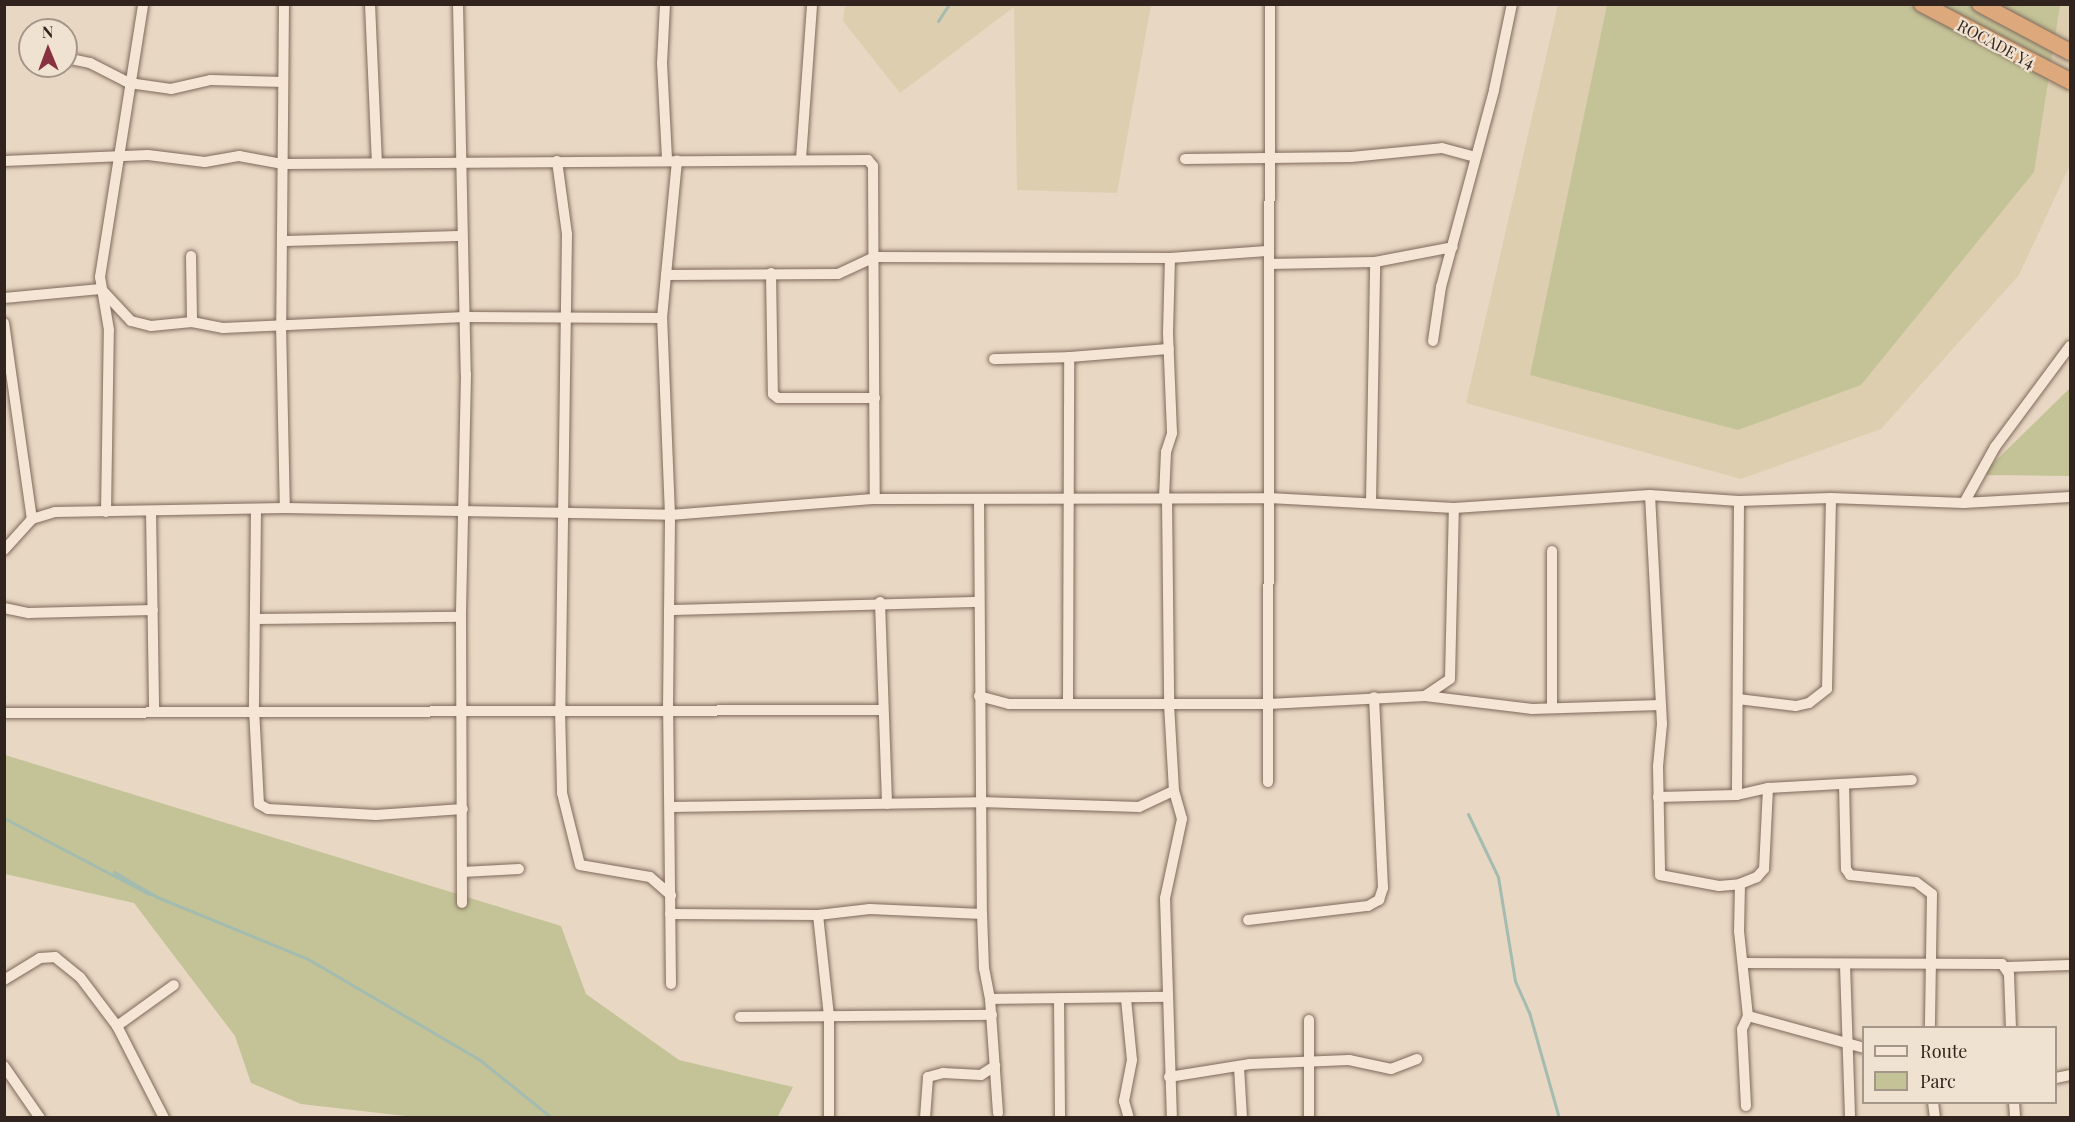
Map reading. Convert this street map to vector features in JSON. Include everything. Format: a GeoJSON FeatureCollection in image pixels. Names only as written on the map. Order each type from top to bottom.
{"type":"FeatureCollection","features":[{"type":"Feature","properties":{"kind":"highway","name":"ROCADE Y4"},"geometry":{"type":"LineString","coordinates":[[1922,4],[2070,81]]}},
{"type":"Feature","properties":{"kind":"highway","name":"ROCADE Y4"},"geometry":{"type":"LineString","coordinates":[[1980,4],[2070,52]]}},
{"type":"Feature","properties":{"kind":"street"},"geometry":{"type":"LineString","coordinates":[[106,512],[109,330],[100,289],[117,157],[142,4]]}},
{"type":"Feature","properties":{"kind":"street"},"geometry":{"type":"LineString","coordinates":[[284,4],[281,324],[285,508]]}},
{"type":"Feature","properties":{"kind":"street"},"geometry":{"type":"LineString","coordinates":[[370,4],[377,163]]}},
{"type":"Feature","properties":{"kind":"street"},"geometry":{"type":"LineString","coordinates":[[458,4],[465,317],[466,513],[461,617],[464,709],[462,903]]}},
{"type":"Feature","properties":{"kind":"street"},"geometry":{"type":"LineString","coordinates":[[665,4],[662,63],[672,160],[662,318],[670,515],[668,709],[672,984]]}},
{"type":"Feature","properties":{"kind":"street"},"geometry":{"type":"LineString","coordinates":[[801,159],[812,4]]}},
{"type":"Feature","properties":{"kind":"street"},"geometry":{"type":"LineString","coordinates":[[1268,782],[1270,4]]}},
{"type":"Feature","properties":{"kind":"street"},"geometry":{"type":"LineString","coordinates":[[1433,341],[1441,287],[1509,27],[1512,4]]}},
{"type":"Feature","properties":{"kind":"street"},"geometry":{"type":"LineString","coordinates":[[78,60],[90,63],[129,83],[171,89],[187,88],[211,80],[283,82]]}},
{"type":"Feature","properties":{"kind":"street"},"geometry":{"type":"LineString","coordinates":[[1185,159],[1351,157],[1442,147],[1475,157]]}},
{"type":"Feature","properties":{"kind":"street"},"geometry":{"type":"LineString","coordinates":[[4,161],[164,155],[205,162],[239,156],[283,164],[801,159],[872,162],[875,500]]}},
{"type":"Feature","properties":{"kind":"street"},"geometry":{"type":"LineString","coordinates":[[557,161],[567,234],[560,709],[562,793],[580,865],[650,877],[670,895]]}},
{"type":"Feature","properties":{"kind":"street"},"geometry":{"type":"LineString","coordinates":[[282,241],[462,236]]}},
{"type":"Feature","properties":{"kind":"street"},"geometry":{"type":"LineString","coordinates":[[1269,264],[1375,262],[1453,247]]}},
{"type":"Feature","properties":{"kind":"street"},"geometry":{"type":"LineString","coordinates":[[666,275],[838,274],[874,257],[1170,258],[1268,251]]}},
{"type":"Feature","properties":{"kind":"street"},"geometry":{"type":"LineString","coordinates":[[191,256],[192,322]]}},
{"type":"Feature","properties":{"kind":"street"},"geometry":{"type":"LineString","coordinates":[[1170,258],[1169,349],[1172,433],[1166,452],[1169,704],[1174,791],[1182,819],[1165,898],[1165,997],[1172,1118]]}},
{"type":"Feature","properties":{"kind":"street"},"geometry":{"type":"LineString","coordinates":[[1371,503],[1375,262]]}},
{"type":"Feature","properties":{"kind":"street"},"geometry":{"type":"LineString","coordinates":[[771,273],[773,394],[778,398],[875,398]]}},
{"type":"Feature","properties":{"kind":"street"},"geometry":{"type":"LineString","coordinates":[[4,298],[100,289]]}},
{"type":"Feature","properties":{"kind":"street"},"geometry":{"type":"LineString","coordinates":[[100,289],[131,321],[151,326],[192,322],[223,328],[465,317],[662,318]]}},
{"type":"Feature","properties":{"kind":"street"},"geometry":{"type":"LineString","coordinates":[[4,323],[32,519]]}},
{"type":"Feature","properties":{"kind":"street"},"geometry":{"type":"LineString","coordinates":[[1964,503],[1995,447],[2070,346]]}},
{"type":"Feature","properties":{"kind":"street"},"geometry":{"type":"LineString","coordinates":[[994,358],[1069,357],[1169,349]]}},
{"type":"Feature","properties":{"kind":"street"},"geometry":{"type":"LineString","coordinates":[[1068,701],[1069,357]]}},
{"type":"Feature","properties":{"kind":"street"},"geometry":{"type":"LineString","coordinates":[[4,550],[32,519],[55,512],[285,508],[670,515],[875,500],[1269,498],[1454,508],[1650,495],[1739,501],[1831,498],[1964,503],[2070,497]]}},
{"type":"Feature","properties":{"kind":"street"},"geometry":{"type":"LineString","coordinates":[[1650,495],[1660,705],[1658,797],[1660,875],[1719,886],[1740,884],[1758,877],[1764,869],[1768,788]]}},
{"type":"Feature","properties":{"kind":"street"},"geometry":{"type":"LineString","coordinates":[[1738,699],[1796,706],[1809,703],[1827,689],[1831,498]]}},
{"type":"Feature","properties":{"kind":"street"},"geometry":{"type":"LineString","coordinates":[[979,500],[977,602],[982,914],[984,968],[992,1016],[998,1113]]}},
{"type":"Feature","properties":{"kind":"street"},"geometry":{"type":"LineString","coordinates":[[1737,795],[1739,501]]}},
{"type":"Feature","properties":{"kind":"street"},"geometry":{"type":"LineString","coordinates":[[1425,696],[1450,679],[1454,508]]}},
{"type":"Feature","properties":{"kind":"street"},"geometry":{"type":"LineString","coordinates":[[256,509],[257,619],[254,709],[262,807],[403,816],[463,808]]}},
{"type":"Feature","properties":{"kind":"street"},"geometry":{"type":"LineString","coordinates":[[151,511],[154,711]]}},
{"type":"Feature","properties":{"kind":"street"},"geometry":{"type":"LineString","coordinates":[[1552,551],[1552,708]]}},
{"type":"Feature","properties":{"kind":"street"},"geometry":{"type":"LineString","coordinates":[[669,610],[880,602],[977,602]]}},
{"type":"Feature","properties":{"kind":"street"},"geometry":{"type":"LineString","coordinates":[[880,602],[887,804]]}},
{"type":"Feature","properties":{"kind":"street"},"geometry":{"type":"LineString","coordinates":[[4,608],[28,613],[153,610]]}},
{"type":"Feature","properties":{"kind":"street"},"geometry":{"type":"LineString","coordinates":[[257,619],[461,617]]}},
{"type":"Feature","properties":{"kind":"street"},"geometry":{"type":"LineString","coordinates":[[979,696],[1009,704],[1068,701],[1268,704],[1425,696],[1552,708],[1660,705]]}},
{"type":"Feature","properties":{"kind":"street"},"geometry":{"type":"LineString","coordinates":[[1248,920],[1368,906],[1379,900],[1383,888],[1374,698]]}},
{"type":"Feature","properties":{"kind":"street"},"geometry":{"type":"LineString","coordinates":[[4,713],[254,709],[883,710]]}},
{"type":"Feature","properties":{"kind":"street"},"geometry":{"type":"LineString","coordinates":[[1658,797],[1737,795],[1768,788],[1912,780]]}},
{"type":"Feature","properties":{"kind":"street"},"geometry":{"type":"LineString","coordinates":[[1844,784],[1846,869],[1850,875],[1925,886],[1932,894],[1930,1026]]}},
{"type":"Feature","properties":{"kind":"street"},"geometry":{"type":"LineString","coordinates":[[671,807],[980,802],[1140,807],[1174,791]]}},
{"type":"Feature","properties":{"kind":"street"},"geometry":{"type":"LineString","coordinates":[[462,872],[519,869]]}},
{"type":"Feature","properties":{"kind":"street"},"geometry":{"type":"LineString","coordinates":[[1740,884],[1738,921],[1748,1016],[1742,1029],[1746,1106]]}},
{"type":"Feature","properties":{"kind":"street"},"geometry":{"type":"LineString","coordinates":[[670,914],[818,915],[870,909],[982,914]]}},
{"type":"Feature","properties":{"kind":"street"},"geometry":{"type":"LineString","coordinates":[[818,915],[829,1017],[829,1118]]}},
{"type":"Feature","properties":{"kind":"street"},"geometry":{"type":"LineString","coordinates":[[4,980],[40,958],[55,957],[80,977],[117,1026],[164,1118]]}},
{"type":"Feature","properties":{"kind":"street"},"geometry":{"type":"LineString","coordinates":[[1743,963],[1930,964],[2007,967],[2070,965]]}},
{"type":"Feature","properties":{"kind":"street"},"geometry":{"type":"LineString","coordinates":[[1845,965],[1850,1118]]}},
{"type":"Feature","properties":{"kind":"street"},"geometry":{"type":"LineString","coordinates":[[2007,967],[2011,1026]]}},
{"type":"Feature","properties":{"kind":"street"},"geometry":{"type":"LineString","coordinates":[[117,1026],[174,985]]}},
{"type":"Feature","properties":{"kind":"street"},"geometry":{"type":"LineString","coordinates":[[990,999],[1165,997]]}},
{"type":"Feature","properties":{"kind":"street"},"geometry":{"type":"LineString","coordinates":[[1059,999],[1060,1118]]}},
{"type":"Feature","properties":{"kind":"street"},"geometry":{"type":"LineString","coordinates":[[1126,999],[1132,1067],[1124,1101],[1129,1118]]}},
{"type":"Feature","properties":{"kind":"street"},"geometry":{"type":"LineString","coordinates":[[740,1017],[992,1016]]}},
{"type":"Feature","properties":{"kind":"street"},"geometry":{"type":"LineString","coordinates":[[1748,1016],[1862,1048]]}},
{"type":"Feature","properties":{"kind":"street"},"geometry":{"type":"LineString","coordinates":[[1309,1020],[1309,1118]]}},
{"type":"Feature","properties":{"kind":"street"},"geometry":{"type":"LineString","coordinates":[[1169,1077],[1239,1067],[1357,1060],[1391,1069],[1417,1059]]}},
{"type":"Feature","properties":{"kind":"street"},"geometry":{"type":"LineString","coordinates":[[4,1066],[39,1118]]}},
{"type":"Feature","properties":{"kind":"street"},"geometry":{"type":"LineString","coordinates":[[925,1118],[928,1077],[944,1072],[981,1075],[995,1066]]}},
{"type":"Feature","properties":{"kind":"street"},"geometry":{"type":"LineString","coordinates":[[1239,1067],[1242,1118]]}},
{"type":"Feature","properties":{"kind":"shaded area"},"geometry":{"type":"Polygon","coordinates":[[[845,5],[1151,5],[1117,193],[1017,190],[1014,7],[900,93],[843,21],[845,5]]]}},
{"type":"Feature","properties":{"kind":"shaded area"},"geometry":{"type":"Polygon","coordinates":[[[1558,5],[2070,5],[2070,165],[2019,275],[1881,429],[1741,479],[1466,403],[1558,5]]]}},
{"type":"Feature","properties":{"kind":"green space"},"geometry":{"type":"Polygon","coordinates":[[[1607,5],[2060,5],[2034,172],[1861,385],[1738,430],[1530,375],[1607,5]]]}},
{"type":"Feature","properties":{"kind":"green space"},"geometry":{"type":"Polygon","coordinates":[[[2070,388],[2070,476],[1981,475],[2070,388]]]}},
{"type":"Feature","properties":{"kind":"green space"},"geometry":{"type":"Polygon","coordinates":[[[5,755],[561,926],[586,994],[679,1060],[793,1087],[777,1118],[423,1118],[301,1104],[251,1083],[235,1036],[134,903],[5,874],[5,755]]]}},
{"type":"Feature","properties":{"kind":"waterway"},"geometry":{"type":"LineString","coordinates":[[938,21],[949,4]]}},
{"type":"Feature","properties":{"kind":"waterway"},"geometry":{"type":"LineString","coordinates":[[1468,814],[1498,877],[1515,981],[1529,1012],[1559,1118]]}},
{"type":"Feature","properties":{"kind":"waterway"},"geometry":{"type":"LineString","coordinates":[[4,818],[149,894],[114,872],[157,897],[308,959],[480,1060],[552,1118]]}}]}
